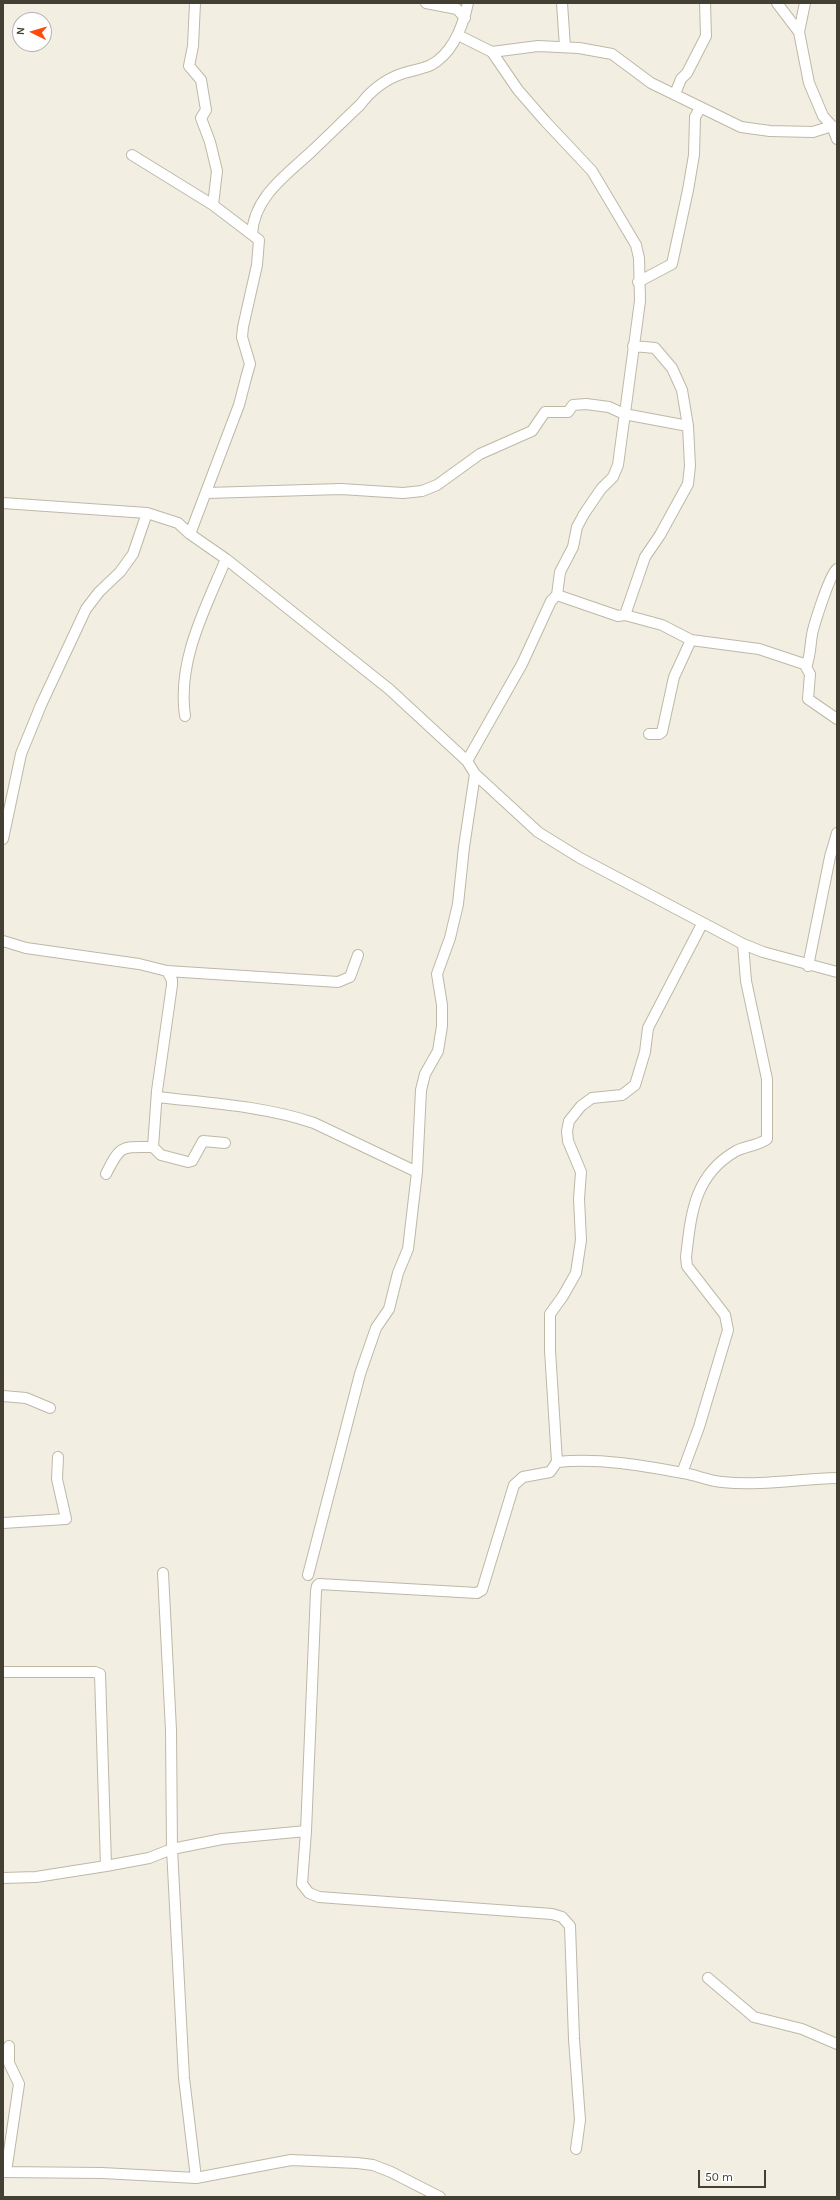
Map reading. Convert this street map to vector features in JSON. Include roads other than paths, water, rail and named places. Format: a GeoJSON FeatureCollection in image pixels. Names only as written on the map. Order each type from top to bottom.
{"type":"FeatureCollection","features":[{"type":"Feature","properties":{"kind":"street"},"geometry":{"type":"LineString","coordinates":[[194,3],[193,46],[189,66],[201,80],[206,110],[202,118],[217,171],[213,205]]}},
{"type":"Feature","properties":{"kind":"street"},"geometry":{"type":"LineString","coordinates":[[426,3],[457,8],[465,18]]}},
{"type":"Feature","properties":{"kind":"street"},"geometry":{"type":"LineString","coordinates":[[252,234],[254,219],[258,210],[272,189],[360,105],[370,92],[381,83],[404,73],[421,69],[438,61],[445,54],[458,35],[465,18],[468,3]]}},
{"type":"Feature","properties":{"kind":"street"},"geometry":{"type":"LineString","coordinates":[[562,3],[565,47]]}},
{"type":"Feature","properties":{"kind":"street"},"geometry":{"type":"LineString","coordinates":[[675,94],[681,79],[687,73],[706,36],[704,3]]}},
{"type":"Feature","properties":{"kind":"street"},"geometry":{"type":"LineString","coordinates":[[777,3],[799,32]]}},
{"type":"Feature","properties":{"kind":"street"},"geometry":{"type":"LineString","coordinates":[[805,3],[799,32],[809,83],[823,116],[835,127],[837,139]]}},
{"type":"Feature","properties":{"kind":"street"},"geometry":{"type":"LineString","coordinates":[[458,35],[492,52],[518,90],[592,171],[636,245],[639,258],[638,282],[640,301],[618,465],[614,477],[601,489],[584,514],[578,527],[573,547],[560,572],[557,595],[551,601],[522,664],[467,761]]}},
{"type":"Feature","properties":{"kind":"street"},"geometry":{"type":"LineString","coordinates":[[492,52],[538,46],[565,47],[612,54],[650,83],[741,127],[770,131],[813,132],[835,127]]}},
{"type":"Feature","properties":{"kind":"street"},"geometry":{"type":"LineString","coordinates":[[638,282],[672,264],[694,155],[695,117],[700,108]]}},
{"type":"Feature","properties":{"kind":"street"},"geometry":{"type":"LineString","coordinates":[[132,155],[213,205],[259,240],[259,251],[242,337],[250,364],[239,404],[207,493],[190,534]]}},
{"type":"Feature","properties":{"kind":"street"},"geometry":{"type":"LineString","coordinates":[[625,616],[645,557],[660,535],[688,484],[690,466],[688,426],[682,390],[672,368],[655,348],[633,346]]}},
{"type":"Feature","properties":{"kind":"street"},"geometry":{"type":"LineString","coordinates":[[207,493],[341,489],[403,493],[422,491],[436,485],[480,454],[532,431],[545,412],[568,412],[573,405],[586,404],[609,407],[624,414],[688,426]]}},
{"type":"Feature","properties":{"kind":"street"},"geometry":{"type":"LineString","coordinates":[[3,503],[148,513],[178,523],[190,534],[226,559],[389,688],[467,761],[475,774],[538,832],[580,858],[702,924],[743,944],[808,966],[837,972]]}},
{"type":"Feature","properties":{"kind":"street"},"geometry":{"type":"LineString","coordinates":[[3,837],[21,754],[41,705],[86,609],[99,592],[120,572],[133,554],[148,513]]}},
{"type":"Feature","properties":{"kind":"street"},"geometry":{"type":"LineString","coordinates":[[185,716],[186,673],[191,645],[226,559]]}},
{"type":"Feature","properties":{"kind":"street"},"geometry":{"type":"LineString","coordinates":[[837,570],[826,590],[822,607],[813,630],[807,665],[810,674],[808,699],[837,719]]}},
{"type":"Feature","properties":{"kind":"street"},"geometry":{"type":"LineString","coordinates":[[557,595],[618,616],[625,616],[662,625],[691,640],[759,649],[807,665]]}},
{"type":"Feature","properties":{"kind":"street"},"geometry":{"type":"LineString","coordinates":[[648,734],[659,734],[662,732],[674,678],[691,640]]}},
{"type":"Feature","properties":{"kind":"street"},"geometry":{"type":"LineString","coordinates":[[308,1575],[360,1374],[376,1328],[389,1310],[398,1273],[408,1249],[417,1172],[421,1090],[425,1074],[438,1051],[442,1026],[442,1005],[437,974],[450,938],[458,904],[464,847],[475,774]]}},
{"type":"Feature","properties":{"kind":"street"},"geometry":{"type":"LineString","coordinates":[[808,966],[830,857],[837,833]]}},
{"type":"Feature","properties":{"kind":"street"},"geometry":{"type":"LineString","coordinates":[[576,2149],[580,2120],[574,2039],[570,1926],[562,1917],[552,1914],[319,1897],[309,1893],[302,1884],[306,1831],[317,1586],[319,1584],[477,1593],[482,1590],[514,1485],[523,1477],[550,1472],[557,1462],[550,1350],[550,1314],[572,1281],[578,1266],[580,1246],[579,1199],[581,1172],[568,1141],[567,1131],[569,1122],[581,1106],[592,1098],[622,1095],[634,1085],[645,1052],[648,1028],[702,924]]}},
{"type":"Feature","properties":{"kind":"street"},"geometry":{"type":"LineString","coordinates":[[3,940],[26,948],[139,964],[167,971],[338,982],[350,977],[358,955]]}},
{"type":"Feature","properties":{"kind":"street"},"geometry":{"type":"LineString","coordinates":[[682,1473],[699,1427],[728,1330],[725,1315],[687,1266],[686,1257],[695,1197],[706,1179],[726,1158],[736,1151],[767,1139],[767,1079],[746,981],[743,944]]}},
{"type":"Feature","properties":{"kind":"street"},"geometry":{"type":"LineString","coordinates":[[167,971],[172,980],[172,985],[157,1097],[153,1146],[161,1155],[188,1162],[192,1161],[203,1141],[225,1143]]}},
{"type":"Feature","properties":{"kind":"street"},"geometry":{"type":"LineString","coordinates":[[157,1097],[235,1106],[298,1118],[314,1123],[417,1172]]}},
{"type":"Feature","properties":{"kind":"street"},"geometry":{"type":"LineString","coordinates":[[106,1174],[120,1150],[127,1146],[153,1146]]}},
{"type":"Feature","properties":{"kind":"street"},"geometry":{"type":"LineString","coordinates":[[3,1396],[26,1398],[50,1408]]}},
{"type":"Feature","properties":{"kind":"street"},"geometry":{"type":"LineString","coordinates":[[3,1523],[66,1519],[57,1479],[58,1457]]}},
{"type":"Feature","properties":{"kind":"street"},"geometry":{"type":"LineString","coordinates":[[557,1462],[602,1460],[634,1464],[720,1482],[743,1483],[810,1481],[837,1478]]}},
{"type":"Feature","properties":{"kind":"street"},"geometry":{"type":"LineString","coordinates":[[163,1573],[171,1730],[172,1849],[184,2078],[196,2178]]}},
{"type":"Feature","properties":{"kind":"street"},"geometry":{"type":"LineString","coordinates":[[3,1672],[95,1672],[100,1674],[106,1866]]}},
{"type":"Feature","properties":{"kind":"street"},"geometry":{"type":"LineString","coordinates":[[3,1878],[36,1877],[106,1866],[149,1858],[172,1849],[222,1839],[306,1831]]}},
{"type":"Feature","properties":{"kind":"street"},"geometry":{"type":"LineString","coordinates":[[708,1978],[754,2016],[802,2029],[837,2044]]}},
{"type":"Feature","properties":{"kind":"street"},"geometry":{"type":"LineString","coordinates":[[9,2046],[9,2063],[19,2084],[5,2172],[102,2173],[196,2178],[291,2160],[356,2163],[374,2165],[440,2197]]}}]}
